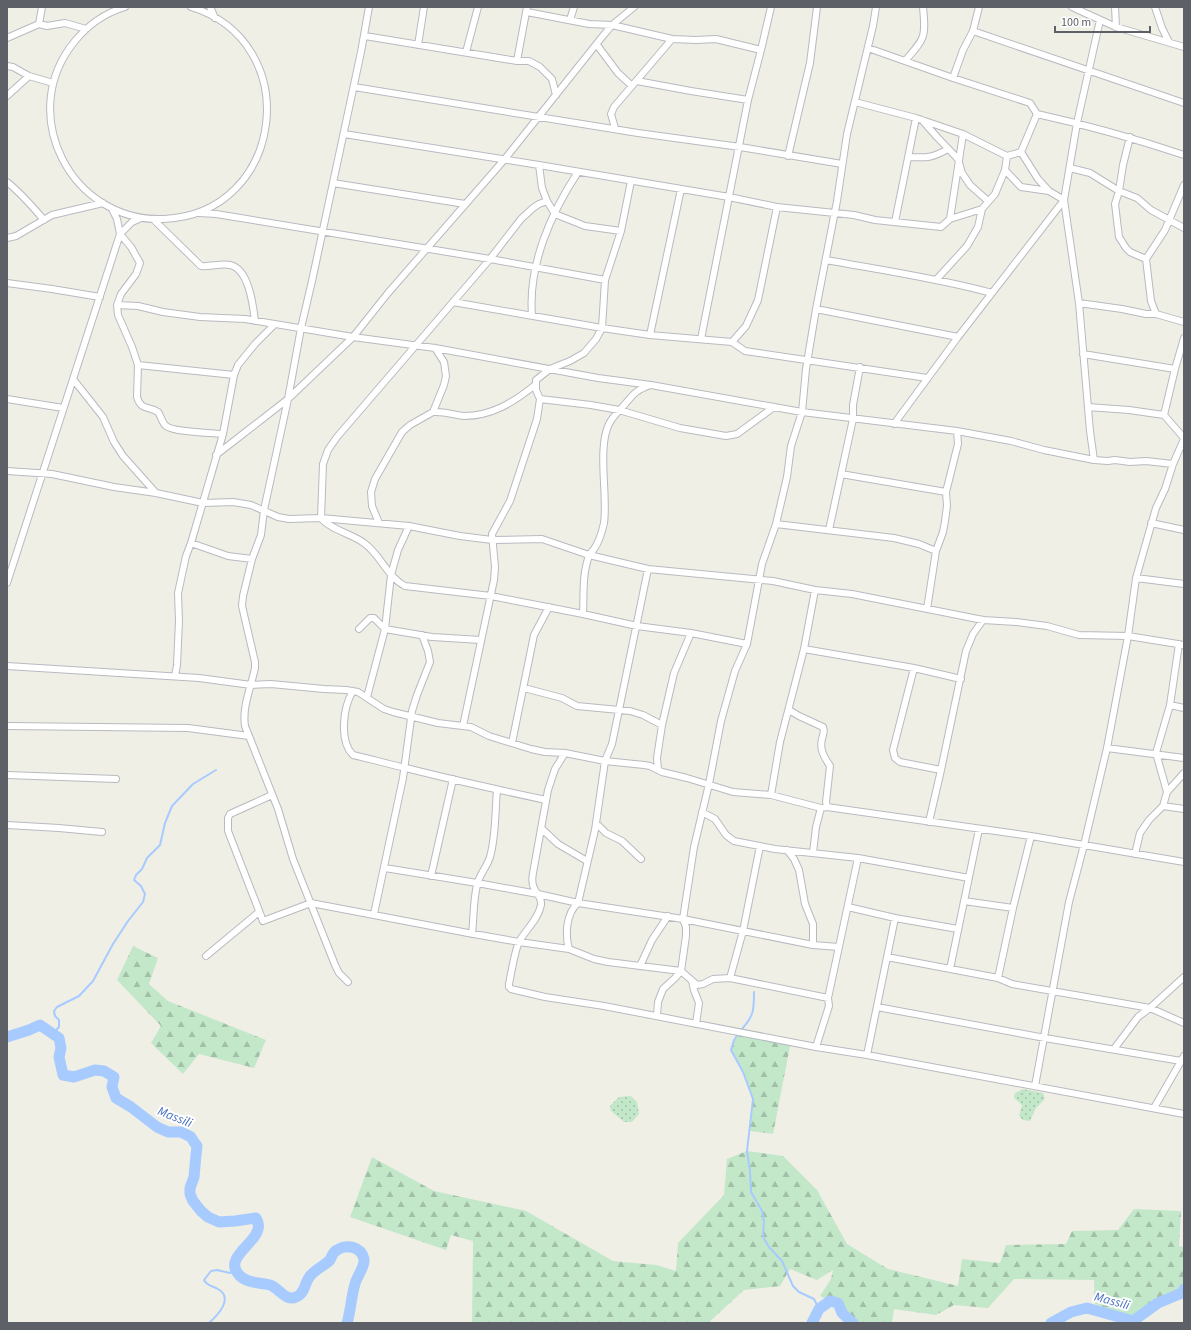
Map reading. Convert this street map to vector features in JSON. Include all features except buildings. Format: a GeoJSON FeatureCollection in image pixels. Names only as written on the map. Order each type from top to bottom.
{"type":"FeatureCollection","features":[{"type":"Feature","properties":{"kind":"street"},"geometry":{"type":"LineString","coordinates":[[39,24],[42,7]]}},
{"type":"Feature","properties":{"kind":"street"},"geometry":{"type":"LineString","coordinates":[[125,7],[103,17],[86,30],[78,37],[65,54],[60,64],[51,94],[51,126],[56,146],[66,166],[86,191],[112,209],[143,218],[154,219],[175,218],[195,213],[224,198],[232,192],[246,176],[252,167],[264,138],[267,116],[264,85],[257,64],[252,55],[232,30],[214,18],[191,7]]}},
{"type":"Feature","properties":{"kind":"street"},"geometry":{"type":"LineString","coordinates":[[210,7],[214,18]]}},
{"type":"Feature","properties":{"kind":"street"},"geometry":{"type":"LineString","coordinates":[[348,982],[339,973],[334,965],[293,859],[272,795],[244,726],[243,719],[245,706],[255,668],[255,662],[242,606],[252,559],[261,535],[264,510],[288,399],[301,328],[323,232],[370,7]]}},
{"type":"Feature","properties":{"kind":"street"},"geometry":{"type":"LineString","coordinates":[[418,45],[424,7]]}},
{"type":"Feature","properties":{"kind":"street"},"geometry":{"type":"LineString","coordinates":[[466,52],[478,7]]}},
{"type":"Feature","properties":{"kind":"street"},"geometry":{"type":"LineString","coordinates":[[570,20],[574,7]]}},
{"type":"Feature","properties":{"kind":"street"},"geometry":{"type":"LineString","coordinates":[[216,455],[288,399],[353,337],[388,293],[540,117],[612,25],[634,7]]}},
{"type":"Feature","properties":{"kind":"street"},"geometry":{"type":"LineString","coordinates":[[702,339],[748,100],[771,7]]}},
{"type":"Feature","properties":{"kind":"street"},"geometry":{"type":"LineString","coordinates":[[788,156],[810,63],[816,7]]}},
{"type":"Feature","properties":{"kind":"street"},"geometry":{"type":"LineString","coordinates":[[657,1016],[658,1002],[663,989],[681,970],[686,936],[686,927],[683,919],[694,847],[709,784],[720,721],[735,671],[748,644],[758,580],[776,524],[787,477],[791,446],[802,412],[807,360],[835,214],[847,134],[868,48],[876,7]]}},
{"type":"Feature","properties":{"kind":"street"},"geometry":{"type":"LineString","coordinates":[[905,61],[920,44],[924,35],[925,28],[923,7]]}},
{"type":"Feature","properties":{"kind":"street"},"geometry":{"type":"LineString","coordinates":[[953,78],[963,50],[974,31],[979,7]]}},
{"type":"Feature","properties":{"kind":"street"},"geometry":{"type":"LineString","coordinates":[[1072,7],[1116,27],[1184,47]]}},
{"type":"Feature","properties":{"kind":"street"},"geometry":{"type":"LineString","coordinates":[[1115,7],[1116,27]]}},
{"type":"Feature","properties":{"kind":"street"},"geometry":{"type":"LineString","coordinates":[[1155,7],[1162,28],[1169,42]]}},
{"type":"Feature","properties":{"kind":"street"},"geometry":{"type":"LineString","coordinates":[[517,61],[527,9],[589,24],[612,25],[672,39],[716,39],[761,50]]}},
{"type":"Feature","properties":{"kind":"street"},"geometry":{"type":"LineString","coordinates":[[1094,460],[1090,431],[1079,303],[1064,200],[1077,123],[1100,20]]}},
{"type":"Feature","properties":{"kind":"street"},"geometry":{"type":"LineString","coordinates":[[7,38],[39,24],[47,26],[66,23],[86,30]]}},
{"type":"Feature","properties":{"kind":"street"},"geometry":{"type":"LineString","coordinates":[[974,31],[1184,103]]}},
{"type":"Feature","properties":{"kind":"street"},"geometry":{"type":"LineString","coordinates":[[365,36],[517,61],[529,61],[540,67],[552,79],[556,95]]}},
{"type":"Feature","properties":{"kind":"street"},"geometry":{"type":"LineString","coordinates":[[616,128],[612,113],[619,102],[672,39]]}},
{"type":"Feature","properties":{"kind":"street"},"geometry":{"type":"LineString","coordinates":[[597,45],[618,73],[632,86]]}},
{"type":"Feature","properties":{"kind":"street"},"geometry":{"type":"LineString","coordinates":[[868,48],[1030,103],[1038,114],[1130,137],[1184,155]]}},
{"type":"Feature","properties":{"kind":"street"},"geometry":{"type":"LineString","coordinates":[[7,66],[13,67],[29,76],[53,84]]}},
{"type":"Feature","properties":{"kind":"street"},"geometry":{"type":"LineString","coordinates":[[7,96],[29,76]]}},
{"type":"Feature","properties":{"kind":"street"},"geometry":{"type":"LineString","coordinates":[[637,81],[748,100]]}},
{"type":"Feature","properties":{"kind":"street"},"geometry":{"type":"LineString","coordinates":[[354,87],[842,164]]}},
{"type":"Feature","properties":{"kind":"street"},"geometry":{"type":"LineString","coordinates":[[855,102],[919,119],[963,134],[1007,156],[1021,152],[1038,114]]}},
{"type":"Feature","properties":{"kind":"street"},"geometry":{"type":"LineString","coordinates":[[919,119],[958,159],[962,173],[970,185],[988,201]]}},
{"type":"Feature","properties":{"kind":"street"},"geometry":{"type":"LineString","coordinates":[[895,222],[919,119]]}},
{"type":"Feature","properties":{"kind":"street"},"geometry":{"type":"LineString","coordinates":[[344,134],[729,197],[777,207],[854,215],[875,220],[941,227],[950,218],[982,209]]}},
{"type":"Feature","properties":{"kind":"street"},"geometry":{"type":"LineString","coordinates":[[950,218],[963,134]]}},
{"type":"Feature","properties":{"kind":"street"},"geometry":{"type":"LineString","coordinates":[[1130,137],[1122,165],[1120,191],[1115,204],[1119,237],[1130,252],[1146,259]]}},
{"type":"Feature","properties":{"kind":"street"},"geometry":{"type":"LineString","coordinates":[[909,157],[927,158],[935,156],[948,148]]}},
{"type":"Feature","properties":{"kind":"street"},"geometry":{"type":"LineString","coordinates":[[1021,152],[1038,179],[1049,191],[1064,200]]}},
{"type":"Feature","properties":{"kind":"street"},"geometry":{"type":"LineString","coordinates":[[936,280],[967,246],[978,227],[982,209],[995,194],[1005,170],[1007,156]]}},
{"type":"Feature","properties":{"kind":"street"},"geometry":{"type":"LineString","coordinates":[[539,165],[542,188],[547,201],[555,214],[585,226],[621,231]]}},
{"type":"Feature","properties":{"kind":"street"},"geometry":{"type":"LineString","coordinates":[[1070,168],[1090,173],[1120,191],[1137,198],[1151,210],[1184,228]]}},
{"type":"Feature","properties":{"kind":"street"},"geometry":{"type":"LineString","coordinates":[[1005,170],[1021,187],[1049,191]]}},
{"type":"Feature","properties":{"kind":"street"},"geometry":{"type":"LineString","coordinates":[[532,315],[532,286],[544,239],[563,195],[578,172]]}},
{"type":"Feature","properties":{"kind":"street"},"geometry":{"type":"LineString","coordinates":[[379,523],[372,506],[372,492],[375,479],[402,432],[410,425],[433,412],[440,411],[465,416],[489,413],[523,395],[535,385],[536,380],[550,369],[584,353],[596,339],[602,328],[605,280],[621,231],[631,181]]}},
{"type":"Feature","properties":{"kind":"street"},"geometry":{"type":"LineString","coordinates":[[7,182],[22,194],[44,220]]}},
{"type":"Feature","properties":{"kind":"street"},"geometry":{"type":"LineString","coordinates":[[333,183],[464,204]]}},
{"type":"Feature","properties":{"kind":"street"},"geometry":{"type":"LineString","coordinates":[[1156,314],[1151,301],[1146,259],[1165,230],[1184,185]]}},
{"type":"Feature","properties":{"kind":"street"},"geometry":{"type":"LineString","coordinates":[[650,335],[681,189]]}},
{"type":"Feature","properties":{"kind":"street"},"geometry":{"type":"LineString","coordinates":[[894,424],[958,337],[1064,200]]}},
{"type":"Feature","properties":{"kind":"street"},"geometry":{"type":"LineString","coordinates":[[321,518],[323,464],[328,450],[350,421],[490,259],[521,219],[533,208],[547,201]]}},
{"type":"Feature","properties":{"kind":"street"},"geometry":{"type":"LineString","coordinates":[[7,238],[16,236],[52,215],[103,203]]}},
{"type":"Feature","properties":{"kind":"street"},"geometry":{"type":"LineString","coordinates":[[732,342],[746,326],[758,300],[777,207]]}},
{"type":"Feature","properties":{"kind":"street"},"geometry":{"type":"LineString","coordinates":[[112,209],[117,218],[120,234],[131,247],[140,263],[136,274],[121,294],[117,305],[118,315],[138,365],[138,401],[143,407],[158,412],[164,425],[167,427],[177,430],[223,434]]}},
{"type":"Feature","properties":{"kind":"street"},"geometry":{"type":"LineString","coordinates":[[195,213],[216,214],[490,259],[605,280]]}},
{"type":"Feature","properties":{"kind":"street"},"geometry":{"type":"LineString","coordinates":[[7,583],[120,234],[132,222],[143,218]]}},
{"type":"Feature","properties":{"kind":"street"},"geometry":{"type":"LineString","coordinates":[[154,219],[201,266],[209,267],[231,265],[240,271],[245,280],[249,293],[255,321]]}},
{"type":"Feature","properties":{"kind":"street"},"geometry":{"type":"LineString","coordinates":[[826,260],[936,280],[992,293]]}},
{"type":"Feature","properties":{"kind":"street"},"geometry":{"type":"LineString","coordinates":[[7,283],[100,297]]}},
{"type":"Feature","properties":{"kind":"street"},"geometry":{"type":"LineString","coordinates":[[454,302],[650,335],[732,342],[745,351],[927,378]]}},
{"type":"Feature","properties":{"kind":"street"},"geometry":{"type":"LineString","coordinates":[[1079,303],[1146,314],[1156,314],[1184,322]]}},
{"type":"Feature","properties":{"kind":"street"},"geometry":{"type":"LineString","coordinates":[[117,305],[138,306],[171,313],[255,321],[353,337],[435,348],[598,378],[651,385],[802,412],[957,431],[1011,441],[1044,450],[1094,460],[1173,464]]}},
{"type":"Feature","properties":{"kind":"street"},"geometry":{"type":"LineString","coordinates":[[816,309],[958,337]]}},
{"type":"Feature","properties":{"kind":"street"},"geometry":{"type":"LineString","coordinates":[[175,676],[179,621],[178,593],[186,556],[223,434],[234,375],[238,365],[254,344],[274,325]]}},
{"type":"Feature","properties":{"kind":"street"},"geometry":{"type":"LineString","coordinates":[[1164,415],[1184,338]]}},
{"type":"Feature","properties":{"kind":"street"},"geometry":{"type":"LineString","coordinates":[[433,412],[442,392],[446,376],[444,362],[435,348]]}},
{"type":"Feature","properties":{"kind":"street"},"geometry":{"type":"LineString","coordinates":[[1083,354],[1175,369]]}},
{"type":"Feature","properties":{"kind":"street"},"geometry":{"type":"LineString","coordinates":[[138,365],[234,375]]}},
{"type":"Feature","properties":{"kind":"street"},"geometry":{"type":"LineString","coordinates":[[829,530],[853,419],[853,405],[860,367]]}},
{"type":"Feature","properties":{"kind":"street"},"geometry":{"type":"LineString","coordinates":[[73,379],[103,417],[114,442],[123,456],[156,493]]}},
{"type":"Feature","properties":{"kind":"street"},"geometry":{"type":"LineString","coordinates":[[463,726],[491,596],[495,567],[492,534],[506,511],[537,419],[540,399],[535,385]]}},
{"type":"Feature","properties":{"kind":"street"},"geometry":{"type":"LineString","coordinates":[[583,614],[585,582],[589,555],[594,549],[605,517],[604,459],[605,439],[608,425],[632,394],[641,388],[651,385]]}},
{"type":"Feature","properties":{"kind":"street"},"geometry":{"type":"LineString","coordinates":[[7,399],[64,408]]}},
{"type":"Feature","properties":{"kind":"street"},"geometry":{"type":"LineString","coordinates":[[540,399],[619,410],[680,428],[726,436],[737,434],[774,407]]}},
{"type":"Feature","properties":{"kind":"street"},"geometry":{"type":"LineString","coordinates":[[1035,1086],[1069,902],[1107,748],[1128,636],[1136,578],[1156,508],[1184,439],[1164,415],[1129,410],[1088,407]]}},
{"type":"Feature","properties":{"kind":"street"},"geometry":{"type":"LineString","coordinates":[[927,610],[936,551],[943,532],[945,521],[947,506],[946,492],[958,444],[957,431]]}},
{"type":"Feature","properties":{"kind":"street"},"geometry":{"type":"LineString","coordinates":[[7,471],[52,474],[114,487],[203,502],[233,502],[251,505],[278,517],[290,519],[321,518],[409,526],[460,536],[492,540],[542,539],[589,555],[648,569],[773,581],[815,590],[852,594],[983,620],[1047,626],[1079,635],[1128,636],[1181,644],[1170,705],[1156,753],[1167,792]]}},
{"type":"Feature","properties":{"kind":"street"},"geometry":{"type":"LineString","coordinates":[[841,474],[946,492]]}},
{"type":"Feature","properties":{"kind":"street"},"geometry":{"type":"LineString","coordinates":[[321,518],[328,524],[353,535],[366,544],[399,583],[411,587],[491,596],[637,626],[691,633],[748,644]]}},
{"type":"Feature","properties":{"kind":"street"},"geometry":{"type":"LineString","coordinates":[[1151,523],[1184,530]]}},
{"type":"Feature","properties":{"kind":"street"},"geometry":{"type":"LineString","coordinates":[[776,524],[894,538],[919,544],[936,551]]}},
{"type":"Feature","properties":{"kind":"street"},"geometry":{"type":"LineString","coordinates":[[367,697],[384,629],[391,575],[398,550],[409,526]]}},
{"type":"Feature","properties":{"kind":"street"},"geometry":{"type":"LineString","coordinates":[[191,543],[228,556],[252,559]]}},
{"type":"Feature","properties":{"kind":"street"},"geometry":{"type":"LineString","coordinates":[[569,949],[567,941],[569,918],[571,911],[578,904],[596,823],[605,761],[612,744],[648,569]]}},
{"type":"Feature","properties":{"kind":"street"},"geometry":{"type":"LineString","coordinates":[[1136,578],[1184,584]]}},
{"type":"Feature","properties":{"kind":"street"},"geometry":{"type":"LineString","coordinates":[[771,795],[780,742],[804,649],[815,590]]}},
{"type":"Feature","properties":{"kind":"street"},"geometry":{"type":"LineString","coordinates":[[512,743],[534,635],[549,607]]}},
{"type":"Feature","properties":{"kind":"street"},"geometry":{"type":"LineString","coordinates":[[359,629],[364,622],[370,618],[374,618],[384,629],[422,635],[481,640]]}},
{"type":"Feature","properties":{"kind":"street"},"geometry":{"type":"LineString","coordinates":[[928,822],[942,770],[966,651],[973,634],[983,620]]}},
{"type":"Feature","properties":{"kind":"street"},"geometry":{"type":"LineString","coordinates":[[658,770],[657,758],[662,725],[674,673],[691,633]]}},
{"type":"Feature","properties":{"kind":"street"},"geometry":{"type":"LineString","coordinates":[[374,914],[385,868],[405,768],[411,717],[417,695],[430,662],[428,651],[422,635]]}},
{"type":"Feature","properties":{"kind":"street"},"geometry":{"type":"LineString","coordinates":[[804,649],[914,668],[961,679]]}},
{"type":"Feature","properties":{"kind":"street"},"geometry":{"type":"LineString","coordinates":[[7,666],[175,676],[251,685],[271,684],[353,691],[367,697],[384,709],[411,717],[471,727],[489,736],[530,749],[545,752],[565,753],[605,761],[644,764],[658,770],[732,792],[771,795],[824,808],[1030,836],[1184,862]]}},
{"type":"Feature","properties":{"kind":"street"},"geometry":{"type":"LineString","coordinates":[[914,668],[893,750],[895,758],[900,762],[942,770]]}},
{"type":"Feature","properties":{"kind":"street"},"geometry":{"type":"LineString","coordinates":[[524,688],[562,698],[577,706],[619,710],[643,715],[662,725]]}},
{"type":"Feature","properties":{"kind":"street"},"geometry":{"type":"LineString","coordinates":[[353,691],[344,717],[344,739],[353,756],[546,800]]}},
{"type":"Feature","properties":{"kind":"street"},"geometry":{"type":"LineString","coordinates":[[1170,705],[1184,708]]}},
{"type":"Feature","properties":{"kind":"street"},"geometry":{"type":"LineString","coordinates":[[789,710],[823,727],[824,730],[821,740],[822,751],[823,756],[830,766],[826,802],[816,827],[813,853]]}},
{"type":"Feature","properties":{"kind":"street"},"geometry":{"type":"LineString","coordinates":[[7,726],[188,728],[249,736]]}},
{"type":"Feature","properties":{"kind":"street"},"geometry":{"type":"LineString","coordinates":[[1107,748],[1156,753],[1184,758]]}},
{"type":"Feature","properties":{"kind":"street"},"geometry":{"type":"LineString","coordinates":[[565,753],[555,770],[546,800],[532,881],[534,888],[542,900],[539,912],[531,927],[519,942],[509,984],[511,989],[545,997],[604,1006],[816,1047],[867,1055],[1184,1114]]}},
{"type":"Feature","properties":{"kind":"street"},"geometry":{"type":"LineString","coordinates":[[1135,854],[1140,833],[1149,820],[1163,806],[1167,792],[1184,773]]}},
{"type":"Feature","properties":{"kind":"street"},"geometry":{"type":"LineString","coordinates":[[7,775],[116,779]]}},
{"type":"Feature","properties":{"kind":"street"},"geometry":{"type":"LineString","coordinates":[[431,876],[453,779]]}},
{"type":"Feature","properties":{"kind":"street"},"geometry":{"type":"LineString","coordinates":[[472,934],[475,912],[473,906],[477,883],[490,858],[494,836],[497,790]]}},
{"type":"Feature","properties":{"kind":"street"},"geometry":{"type":"LineString","coordinates":[[272,795],[230,814],[228,818],[228,832],[263,921],[311,903],[472,934],[569,949],[601,961],[681,970],[692,981],[700,985],[713,979],[730,978],[828,998]]}},
{"type":"Feature","properties":{"kind":"street"},"geometry":{"type":"LineString","coordinates":[[1163,806],[1184,809]]}},
{"type":"Feature","properties":{"kind":"street"},"geometry":{"type":"LineString","coordinates":[[702,812],[715,819],[726,835],[734,841],[787,850],[858,858],[969,878]]}},
{"type":"Feature","properties":{"kind":"street"},"geometry":{"type":"LineString","coordinates":[[596,823],[606,832],[622,841],[641,859]]}},
{"type":"Feature","properties":{"kind":"street"},"geometry":{"type":"LineString","coordinates":[[7,825],[102,832]]}},
{"type":"Feature","properties":{"kind":"street"},"geometry":{"type":"LineString","coordinates":[[541,828],[553,840],[587,860]]}},
{"type":"Feature","properties":{"kind":"street"},"geometry":{"type":"LineString","coordinates":[[950,969],[979,829]]}},
{"type":"Feature","properties":{"kind":"street"},"geometry":{"type":"LineString","coordinates":[[998,978],[1030,836]]}},
{"type":"Feature","properties":{"kind":"street"},"geometry":{"type":"LineString","coordinates":[[730,978],[744,931],[760,846]]}},
{"type":"Feature","properties":{"kind":"street"},"geometry":{"type":"LineString","coordinates":[[787,850],[794,859],[799,870],[805,904],[813,924],[813,945]]}},
{"type":"Feature","properties":{"kind":"street"},"geometry":{"type":"LineString","coordinates":[[816,1047],[829,1006],[828,998],[858,858]]}},
{"type":"Feature","properties":{"kind":"street"},"geometry":{"type":"LineString","coordinates":[[385,868],[538,894],[578,904],[668,916],[813,945],[839,947]]}},
{"type":"Feature","properties":{"kind":"street"},"geometry":{"type":"LineString","coordinates":[[964,901],[1013,908]]}},
{"type":"Feature","properties":{"kind":"street"},"geometry":{"type":"LineString","coordinates":[[848,907],[895,918],[958,929]]}},
{"type":"Feature","properties":{"kind":"street"},"geometry":{"type":"LineString","coordinates":[[206,956],[259,912]]}},
{"type":"Feature","properties":{"kind":"street"},"geometry":{"type":"LineString","coordinates":[[640,966],[652,940],[668,916]]}},
{"type":"Feature","properties":{"kind":"street"},"geometry":{"type":"LineString","coordinates":[[867,1055],[895,918]]}},
{"type":"Feature","properties":{"kind":"street"},"geometry":{"type":"LineString","coordinates":[[887,957],[998,978],[1012,984],[1150,1008],[1184,1023]]}},
{"type":"Feature","properties":{"kind":"street"},"geometry":{"type":"LineString","coordinates":[[1114,1049],[1138,1017],[1184,977]]}},
{"type":"Feature","properties":{"kind":"street"},"geometry":{"type":"LineString","coordinates":[[692,981],[699,1004],[696,1024]]}},
{"type":"Feature","properties":{"kind":"street"},"geometry":{"type":"LineString","coordinates":[[877,1007],[1045,1038],[1182,1058],[1154,1108]]}},
{"type":"Feature","properties":{"kind":"green space"},"geometry":{"type":"Polygon","coordinates":[[[133,946],[158,958],[149,984],[168,1001],[266,1040],[254,1068],[199,1054],[183,1074],[151,1043],[161,1026],[117,980],[133,946]]]}},
{"type":"Feature","properties":{"kind":"green space"},"geometry":{"type":"Polygon","coordinates":[[[740,1031],[791,1041],[773,1134],[750,1131],[753,1099],[743,1072],[731,1050],[734,1040],[740,1031]]]}},
{"type":"Feature","properties":{"kind":"green space"},"geometry":{"type":"Polygon","coordinates":[[[1023,1089],[1043,1093],[1045,1099],[1036,1108],[1030,1121],[1023,1120],[1019,1116],[1022,1105],[1014,1098],[1015,1093],[1023,1089]]]}},
{"type":"Feature","properties":{"kind":"green space"},"geometry":{"type":"Polygon","coordinates":[[[631,1096],[637,1102],[639,1114],[632,1122],[624,1122],[611,1111],[610,1106],[619,1097],[631,1096]]]}},
{"type":"Feature","properties":{"kind":"green space"},"geometry":{"type":"Polygon","coordinates":[[[747,1151],[783,1156],[817,1190],[847,1244],[888,1269],[958,1286],[962,1259],[1000,1263],[1006,1245],[1066,1244],[1072,1231],[1118,1230],[1134,1209],[1181,1211],[1179,1246],[1184,1247],[1183,1289],[1157,1298],[1131,1317],[1095,1304],[1094,1280],[1014,1279],[988,1308],[954,1305],[936,1315],[894,1309],[892,1322],[899,1323],[853,1323],[842,1313],[838,1303],[820,1296],[831,1279],[833,1270],[817,1280],[790,1269],[780,1286],[744,1290],[708,1323],[472,1323],[473,1241],[451,1235],[446,1250],[350,1217],[372,1157],[434,1191],[526,1211],[613,1261],[656,1265],[676,1271],[678,1243],[724,1195],[727,1159],[747,1151]]]}},
{"type":"Feature","properties":{"kind":"waterway"},"geometry":{"type":"LineString","coordinates":[[53,1034],[59,1027],[59,1020],[55,1016],[54,1011],[57,1007],[79,996],[93,981],[113,944],[143,902],[145,894],[141,886],[134,880],[136,875],[142,869],[147,858],[160,845],[165,823],[172,806],[193,784],[216,770]]}},
{"type":"Feature","properties":{"kind":"waterway"},"geometry":{"type":"LineString","coordinates":[[741,1030],[751,1017],[754,1004],[754,992]]}},
{"type":"Feature","properties":{"kind":"waterway","name":"Massili"},"geometry":{"type":"LineString","coordinates":[[7,1037],[40,1025],[59,1038],[61,1048],[59,1057],[63,1075],[74,1077],[95,1070],[104,1071],[114,1077],[112,1087],[116,1098],[131,1107],[157,1127],[168,1132],[181,1132],[191,1137],[197,1146],[194,1177],[190,1188],[190,1194],[193,1201],[208,1217],[219,1222],[256,1218],[259,1226],[257,1233],[236,1261],[235,1268],[242,1278],[270,1285],[289,1298],[292,1298],[302,1293],[311,1275],[330,1260],[336,1251],[345,1247],[353,1247],[360,1251],[364,1262],[355,1284],[347,1323]]}},
{"type":"Feature","properties":{"kind":"waterway"},"geometry":{"type":"LineString","coordinates":[[738,1034],[734,1040],[731,1050],[743,1072],[753,1099],[747,1151],[751,1192],[762,1211],[764,1221],[763,1237],[769,1247],[782,1261],[793,1286],[799,1292],[814,1299],[819,1309]]}},
{"type":"Feature","properties":{"kind":"waterway"},"geometry":{"type":"LineString","coordinates":[[209,1323],[220,1311],[225,1302],[225,1297],[223,1293],[208,1285],[204,1280],[211,1271],[217,1270],[230,1273],[235,1270]]}},
{"type":"Feature","properties":{"kind":"waterway","name":"Massili"},"geometry":{"type":"LineString","coordinates":[[1051,1323],[1071,1312],[1087,1308],[1133,1321],[1158,1303],[1182,1293],[1184,1289]]}},
{"type":"Feature","properties":{"kind":"waterway","name":"Massili"},"geometry":{"type":"LineString","coordinates":[[812,1323],[819,1309],[830,1301],[838,1303],[842,1313],[853,1323]]}}]}
